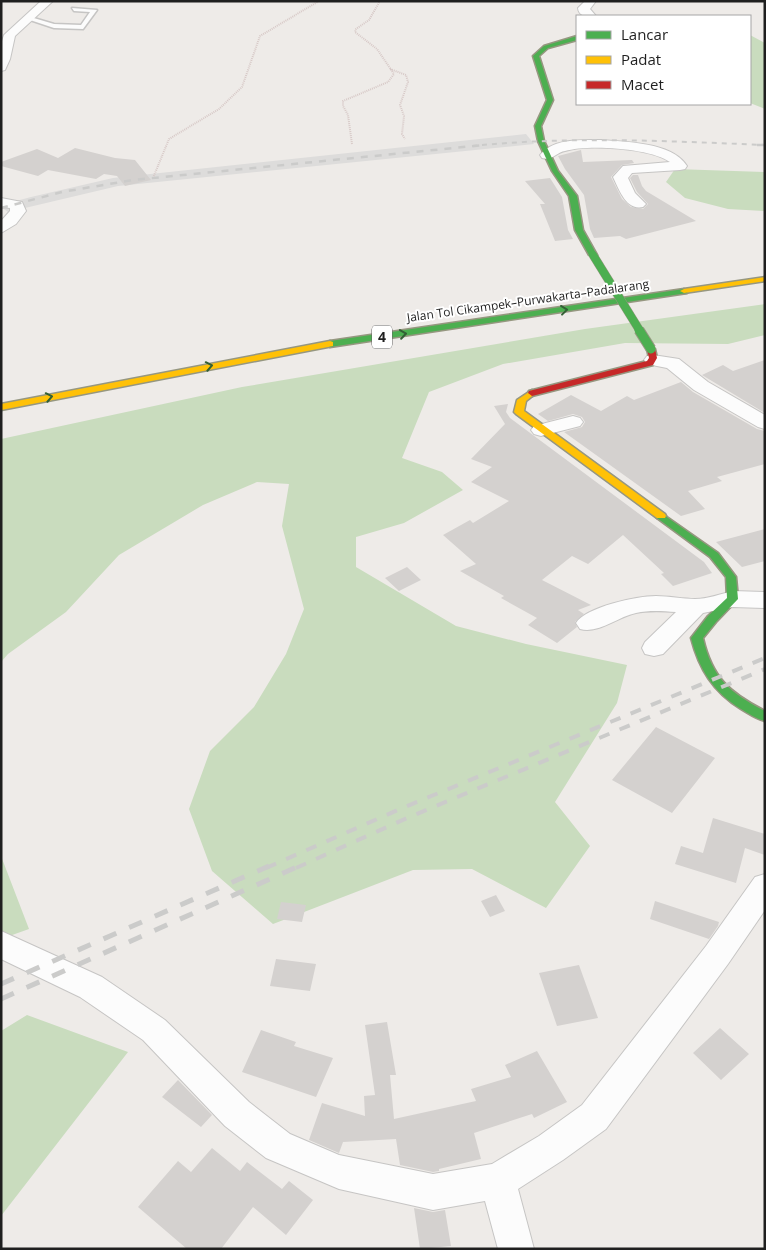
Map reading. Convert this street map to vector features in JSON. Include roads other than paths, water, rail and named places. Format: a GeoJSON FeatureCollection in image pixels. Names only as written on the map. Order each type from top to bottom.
{"type":"FeatureCollection","features":[{"type":"Feature","properties":{"kind":"main road"},"geometry":{"type":"LineString","coordinates":[[576,38],[546,47],[536,56],[550,100],[538,126],[541,141],[555,171],[572,196],[579,230],[652,354],[650,363],[638,367],[551,386],[529,394],[519,403],[519,412],[714,555],[732,577],[733,599],[712,618],[698,638],[699,655],[711,680],[743,705],[765,717]]}},
{"type":"Feature","properties":{"kind":"main road","name":"Jalan Tol Cikampek–Purwakarta–Padalarang"},"geometry":{"type":"LineString","coordinates":[[1,407],[330,344],[765,279]]}},
{"type":"Feature","properties":{"kind":"main road","name":"Jalan Tol Cikampek–Purwakarta–Padalarang"},"geometry":{"type":"LineString","coordinates":[[619,318],[647,314]]}},
{"type":"Feature","properties":{"kind":"street"},"geometry":{"type":"LineString","coordinates":[[1,67],[6,59],[6,42],[10,35],[48,1]]}},
{"type":"Feature","properties":{"kind":"street"},"geometry":{"type":"LineString","coordinates":[[590,15],[584,11],[584,8],[591,1]]}},
{"type":"Feature","properties":{"kind":"street"},"geometry":{"type":"LineString","coordinates":[[548,155],[558,148],[588,145],[660,152],[674,158],[680,166],[628,169],[620,177],[629,195],[638,204]]}},
{"type":"Feature","properties":{"kind":"street"},"geometry":{"type":"LineString","coordinates":[[1,202],[17,205],[18,211],[11,221],[1,228]]}},
{"type":"Feature","properties":{"kind":"street"},"geometry":{"type":"LineString","coordinates":[[652,354],[673,363],[701,386],[765,423]]}},
{"type":"Feature","properties":{"kind":"street"},"geometry":{"type":"LineString","coordinates":[[542,430],[573,422]]}},
{"type":"Feature","properties":{"kind":"street"},"geometry":{"type":"LineString","coordinates":[[588,623],[627,607],[644,604],[666,603],[695,607],[733,599],[765,600]]}},
{"type":"Feature","properties":{"kind":"street"},"geometry":{"type":"LineString","coordinates":[[654,648],[695,607]]}},
{"type":"Feature","properties":{"kind":"street"},"geometry":{"type":"LineString","coordinates":[[1,944],[91,986],[154,1030],[237,1114],[278,1146],[339,1172],[433,1192],[498,1181],[552,1148],[594,1117],[717,955],[765,886]]}},
{"type":"Feature","properties":{"kind":"street"},"geometry":{"type":"LineString","coordinates":[[498,1181],[516,1249]]}},
{"type":"Feature","properties":{"kind":"lane"},"geometry":{"type":"LineString","coordinates":[[27,18],[37,23],[54,26],[83,27],[94,10],[74,9]]}},
{"type":"Feature","properties":{"kind":"railway"},"geometry":{"type":"LineString","coordinates":[[483,145],[582,140],[765,145],[757,145]]}},
{"type":"Feature","properties":{"kind":"railway"},"geometry":{"type":"LineString","coordinates":[[1,208],[62,192],[133,180],[483,145]]}},
{"type":"Feature","properties":{"kind":"railway"},"geometry":{"type":"LineString","coordinates":[[472,146],[483,145]]}},
{"type":"Feature","properties":{"kind":"railway"},"geometry":{"type":"LineString","coordinates":[[266,868],[400,809],[765,658]]}},
{"type":"Feature","properties":{"kind":"railway"},"geometry":{"type":"LineString","coordinates":[[296,868],[407,818],[765,669]]}},
{"type":"Feature","properties":{"kind":"railway"},"geometry":{"type":"LineString","coordinates":[[1,984],[269,866]]}},
{"type":"Feature","properties":{"kind":"railway"},"geometry":{"type":"LineString","coordinates":[[1,999],[299,866]]}}]}
